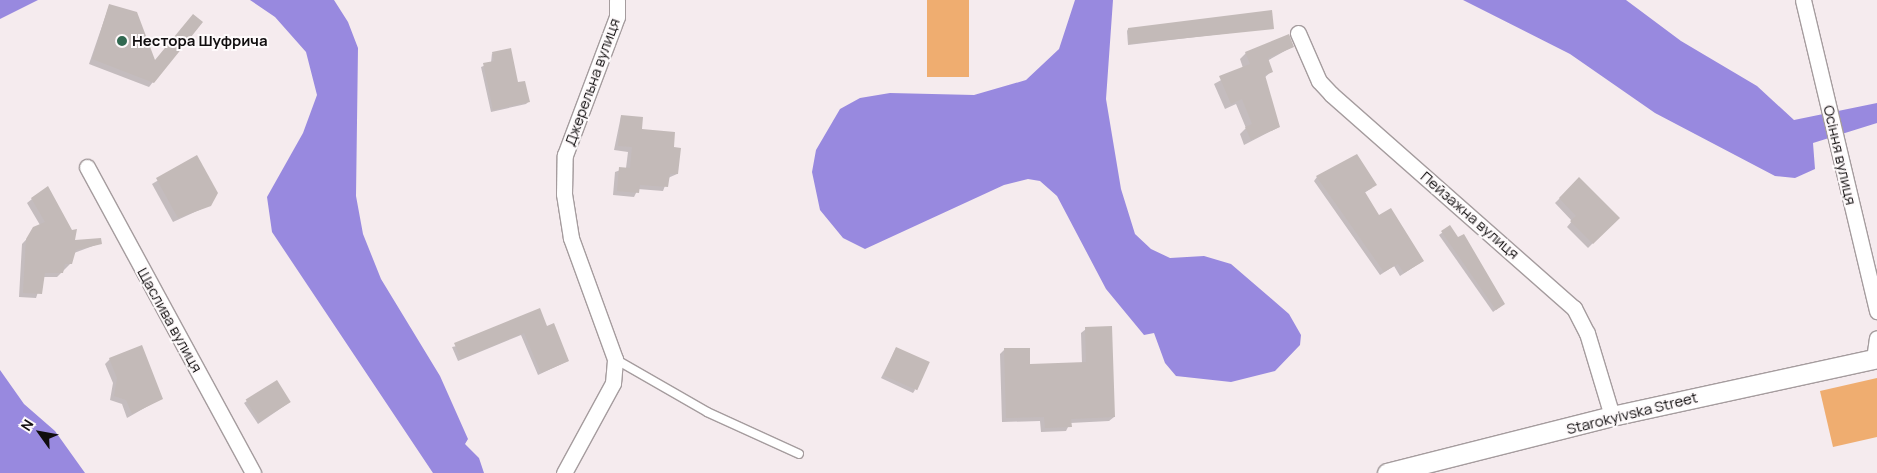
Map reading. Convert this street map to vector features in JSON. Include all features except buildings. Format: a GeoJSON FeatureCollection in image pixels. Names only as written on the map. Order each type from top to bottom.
{"type":"FeatureCollection","features":[{"type":"Feature","properties":{"kind":"street","name":"Джерельна вулиця"},"geometry":{"type":"LineString","coordinates":[[564,473],[613,383],[615,359],[571,238],[564,194],[565,155],[617,17],[617,0]]}},
{"type":"Feature","properties":{"kind":"street","name":"Осіння вулиця"},"geometry":{"type":"LineString","coordinates":[[1803,0],[1877,310]]}},
{"type":"Feature","properties":{"kind":"street","name":"Пейзажна вулиця"},"geometry":{"type":"LineString","coordinates":[[1298,33],[1319,81],[1331,94],[1574,308],[1587,333],[1612,416]]}},
{"type":"Feature","properties":{"kind":"street","name":"Щаслива вулиця"},"geometry":{"type":"LineString","coordinates":[[87,167],[253,473]]}},
{"type":"Feature","properties":{"kind":"street"},"geometry":{"type":"LineString","coordinates":[[1876,358],[1877,338]]}},
{"type":"Feature","properties":{"kind":"street","name":"Starokyivska Street"},"geometry":{"type":"LineString","coordinates":[[1391,473],[1612,416],[1876,358]]}},
{"type":"Feature","properties":{"kind":"lane"},"geometry":{"type":"LineString","coordinates":[[615,359],[707,412],[799,454]]}},
{"type":"Feature","properties":{"kind":"shaded area"},"geometry":{"type":"Polygon","coordinates":[[[0,0],[38,0],[0,19],[0,0]]]}},
{"type":"Feature","properties":{"kind":"shaded area"},"geometry":{"type":"Polygon","coordinates":[[[250,0],[334,0],[348,22],[358,48],[356,196],[363,234],[381,279],[440,376],[468,439],[465,444],[479,458],[484,473],[433,473],[272,232],[267,197],[303,133],[317,95],[306,52],[275,17],[250,0]]]}},
{"type":"Feature","properties":{"kind":"shaded area"},"geometry":{"type":"Polygon","coordinates":[[[927,0],[969,0],[969,77],[927,77],[927,0]]]}},
{"type":"Feature","properties":{"kind":"shaded area"},"geometry":{"type":"Polygon","coordinates":[[[1075,0],[1113,0],[1106,99],[1121,189],[1135,234],[1151,249],[1170,258],[1204,256],[1231,264],[1289,314],[1301,335],[1300,345],[1275,371],[1231,382],[1176,376],[1165,363],[1154,333],[1144,335],[1106,289],[1057,196],[1040,181],[1028,179],[1004,185],[865,249],[843,238],[820,210],[812,172],[816,150],[840,109],[860,98],[890,93],[974,95],[1026,80],[1059,49],[1075,0]]]}},
{"type":"Feature","properties":{"kind":"shaded area"},"geometry":{"type":"Polygon","coordinates":[[[1463,0],[1626,0],[1681,41],[1757,86],[1794,120],[1877,103],[1877,123],[1813,143],[1815,169],[1795,178],[1775,176],[1655,113],[1570,54],[1463,0]]]}},
{"type":"Feature","properties":{"kind":"shaded area"},"geometry":{"type":"Polygon","coordinates":[[[0,370],[24,404],[55,431],[85,473],[0,473],[0,370]]]}},
{"type":"Feature","properties":{"kind":"shaded area"},"geometry":{"type":"Polygon","coordinates":[[[1877,378],[1877,437],[1833,447],[1820,391],[1877,378]]]}},
{"type":"Feature","properties":{"kind":"place","name":"Нестора Шуфрича"},"geometry":{"type":"Point","coordinates":[122,41]}}]}
